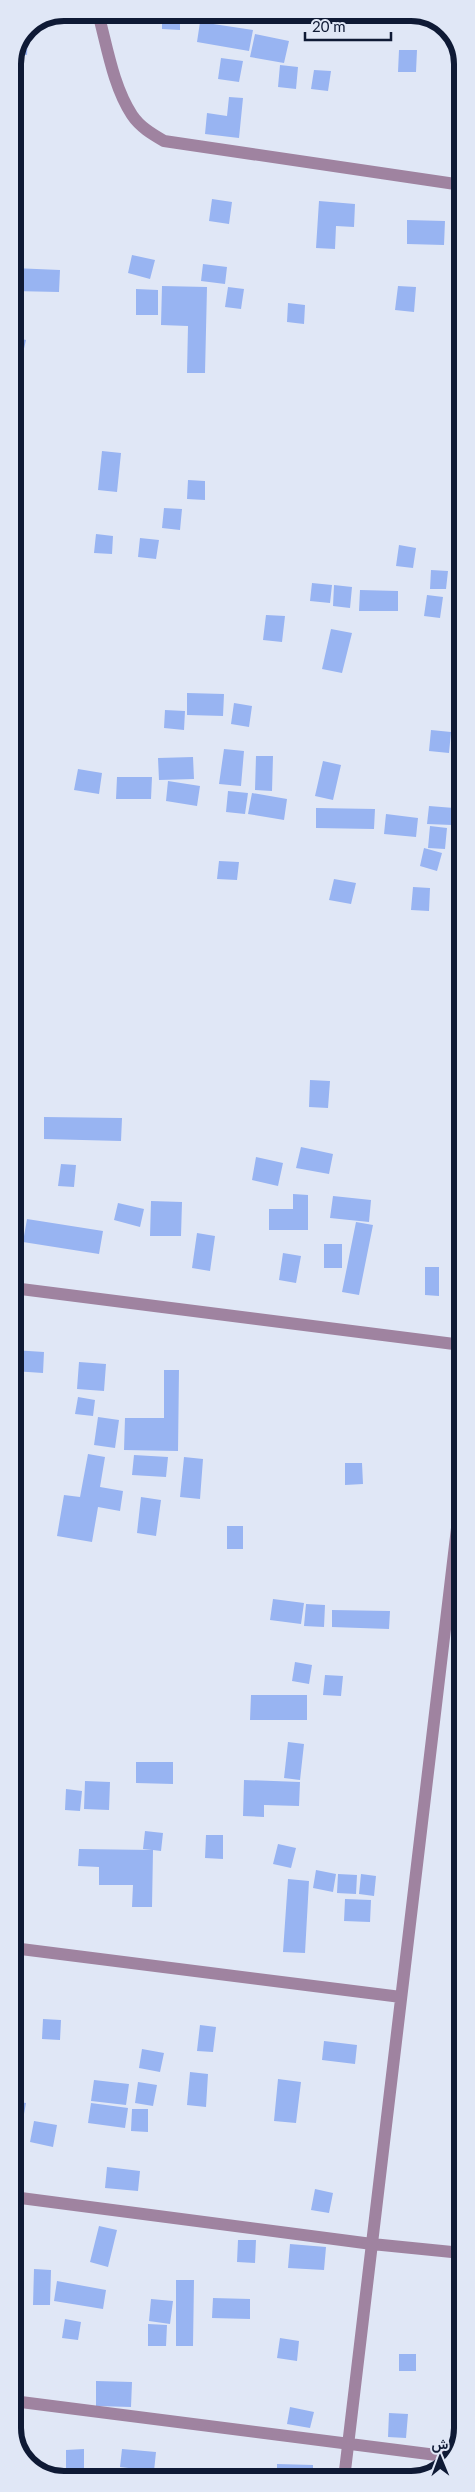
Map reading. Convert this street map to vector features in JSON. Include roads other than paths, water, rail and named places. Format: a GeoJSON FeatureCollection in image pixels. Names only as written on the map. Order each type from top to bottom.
{"type":"FeatureCollection","features":[{"type":"Feature","properties":{"kind":"street"},"geometry":{"type":"LineString","coordinates":[[101,21],[122,97],[132,116],[146,131],[164,141],[453,184]]}},
{"type":"Feature","properties":{"kind":"street"},"geometry":{"type":"LineString","coordinates":[[22,1289],[454,1344]]}},
{"type":"Feature","properties":{"kind":"street"},"geometry":{"type":"LineString","coordinates":[[345,2470],[454,1557]]}},
{"type":"Feature","properties":{"kind":"street"},"geometry":{"type":"LineString","coordinates":[[448,1604],[454,1605]]}},
{"type":"Feature","properties":{"kind":"street"},"geometry":{"type":"LineString","coordinates":[[22,1949],[401,1997]]}},
{"type":"Feature","properties":{"kind":"street"},"geometry":{"type":"LineString","coordinates":[[22,2198],[372,2244],[454,2251]]}},
{"type":"Feature","properties":{"kind":"street"},"geometry":{"type":"LineString","coordinates":[[22,2402],[443,2456]]}}]}
